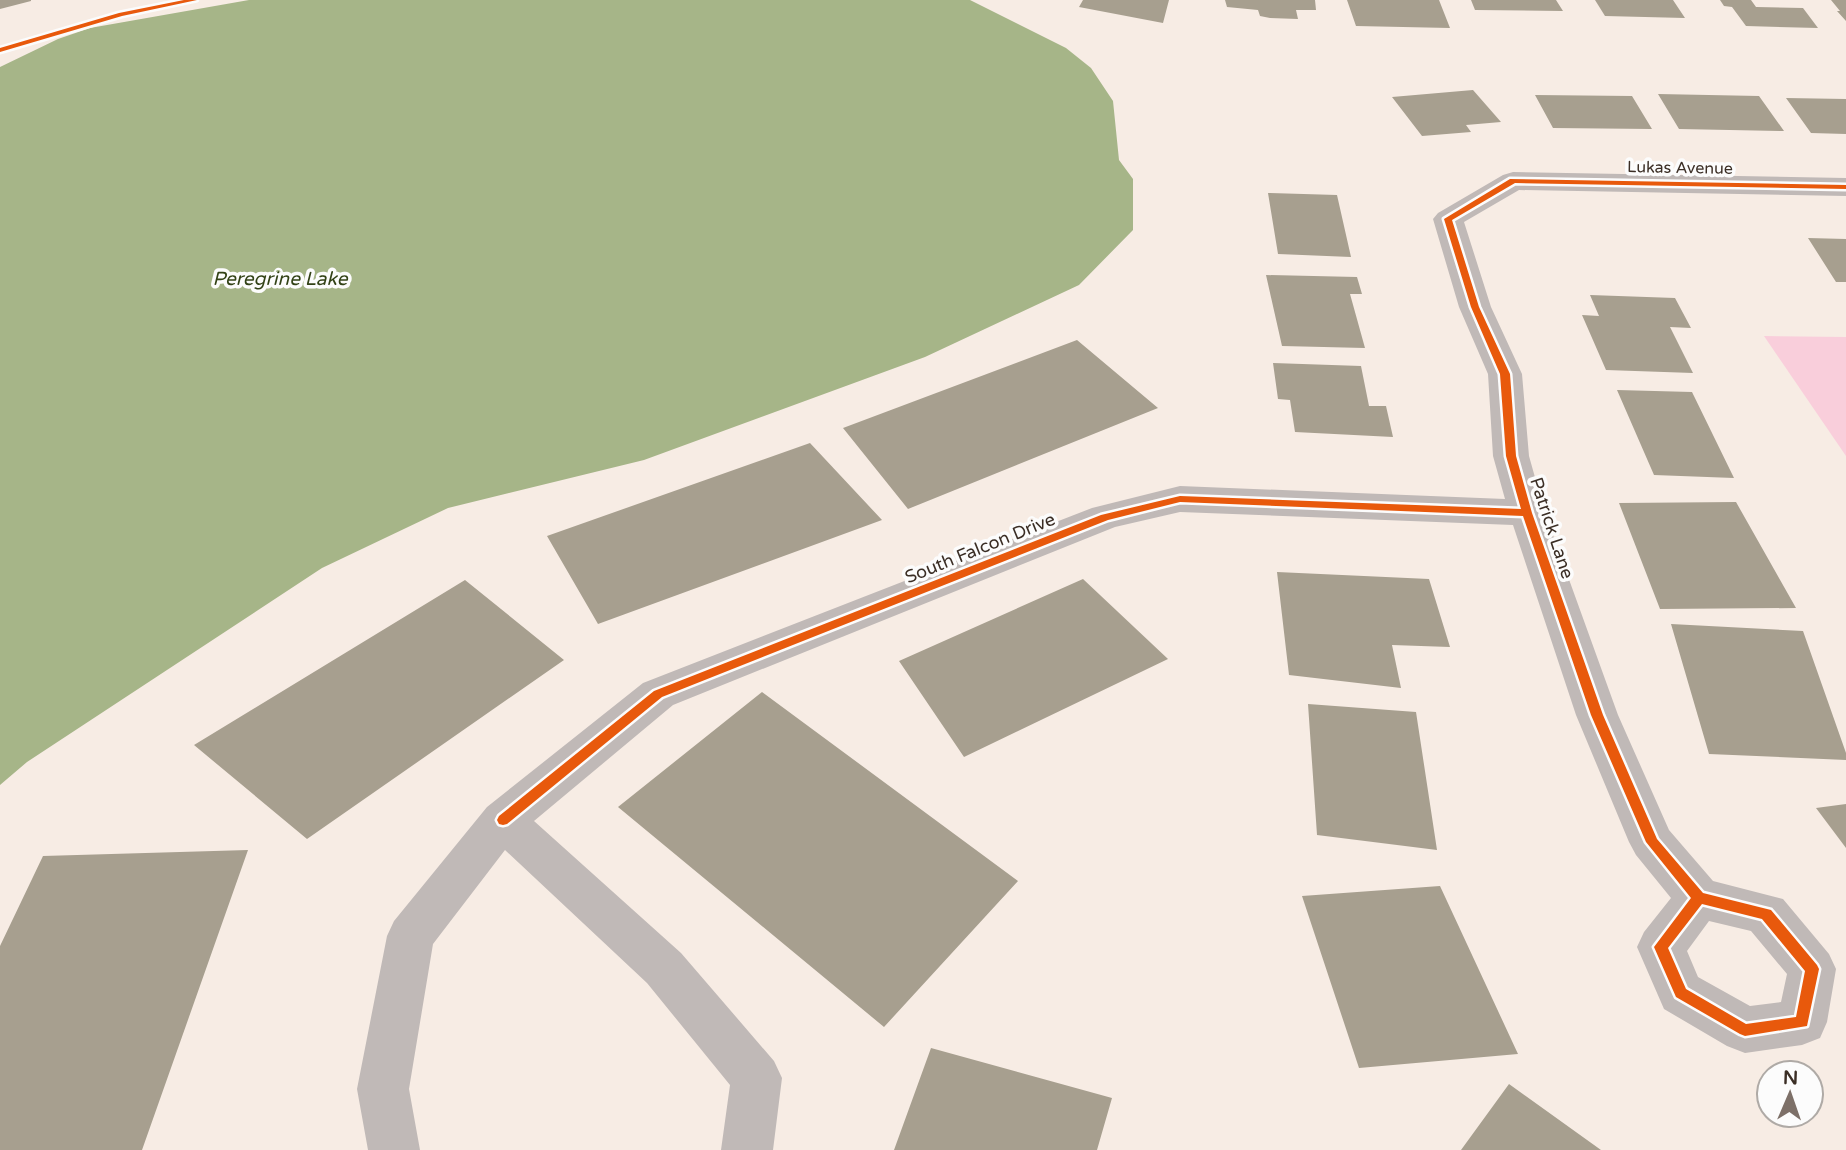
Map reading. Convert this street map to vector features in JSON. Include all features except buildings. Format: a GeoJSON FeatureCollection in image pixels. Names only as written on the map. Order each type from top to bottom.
{"type":"FeatureCollection","features":[{"type":"Feature","properties":{"kind":"street","name":"Lukas Avenue"},"geometry":{"type":"LineString","coordinates":[[1513,181],[1846,187]]}},
{"type":"Feature","properties":{"kind":"street","name":"Patrick Lane"},"geometry":{"type":"LineString","coordinates":[[1513,181],[1448,219],[1475,307],[1505,374],[1511,456],[1527,513],[1597,715],[1652,842],[1699,898]]}},
{"type":"Feature","properties":{"kind":"street","name":"South Falcon Drive"},"geometry":{"type":"LineString","coordinates":[[394,1150],[383,1089],[411,936],[503,820],[658,694],[1105,517],[1180,499],[1527,513]]}},
{"type":"Feature","properties":{"kind":"street"},"geometry":{"type":"LineString","coordinates":[[503,820],[664,968],[755,1078],[747,1150]]}},
{"type":"Feature","properties":{"kind":"shaded area"},"geometry":{"type":"Polygon","coordinates":[[[1764,336],[1846,337],[1846,456],[1764,336]]]}},
{"type":"Feature","properties":{"kind":"water","name":"Peregrine Lake"},"geometry":{"type":"Polygon","coordinates":[[[249,0],[970,0],[1066,48],[1091,68],[1113,101],[1119,160],[1133,179],[1133,230],[1079,285],[925,357],[644,460],[448,508],[322,568],[27,762],[0,785],[0,67],[58,39],[90,28],[249,0]]]}},
{"type":"Feature","properties":{"kind":"cycle path"},"geometry":{"type":"LineString","coordinates":[[0,50],[121,14],[194,0]]}},
{"type":"Feature","properties":{"kind":"cycle path"},"geometry":{"type":"LineString","coordinates":[[1699,898],[1766,914],[1812,969],[1802,1022],[1745,1030],[1681,993],[1661,947],[1699,898],[1652,842],[1597,715],[1527,513],[1511,456],[1505,374],[1475,307],[1448,219],[1513,181],[1846,187]]}},
{"type":"Feature","properties":{"kind":"cycle path"},"geometry":{"type":"LineString","coordinates":[[503,820],[658,694],[1105,517],[1180,499],[1527,513]]}}]}
